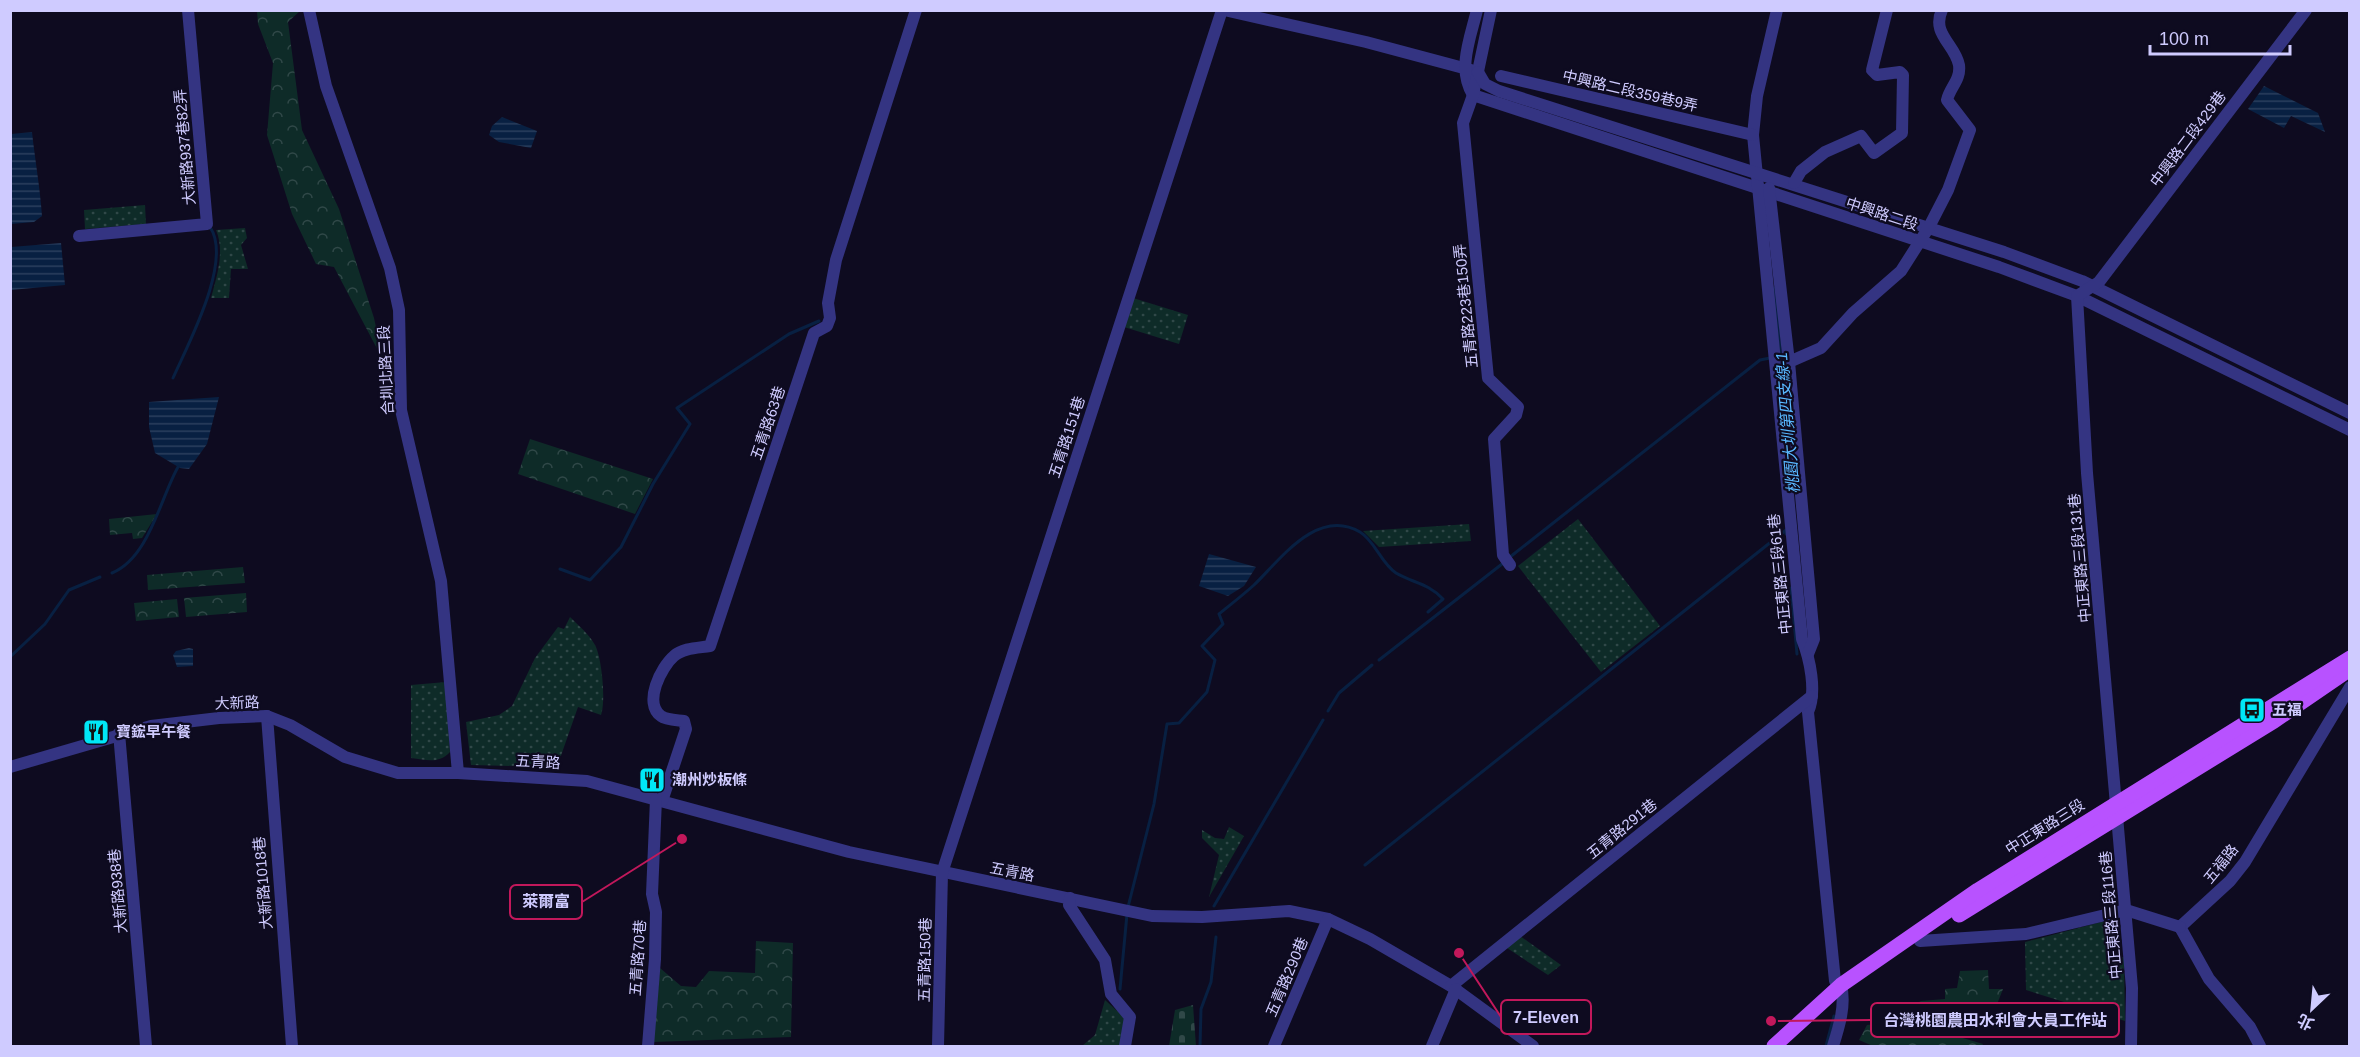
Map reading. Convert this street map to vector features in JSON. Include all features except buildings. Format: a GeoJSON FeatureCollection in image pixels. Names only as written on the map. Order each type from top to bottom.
{"type":"FeatureCollection","features":[{"type":"Feature","properties":{"kind":"main road","name":"中正東路三段"},"geometry":{"type":"LineString","coordinates":[[1788,1047],[1842,989],[1920,941],[2349,658]]}},
{"type":"Feature","properties":{"kind":"main road","name":"中正東路三段"},"geometry":{"type":"LineString","coordinates":[[1774,1047],[1842,989],[1978,890],[2274,721],[2349,669]]}},
{"type":"Feature","properties":{"kind":"street","name":"大新路937巷82弄"},"geometry":{"type":"LineString","coordinates":[[79,236],[207,224],[188,10]]}},
{"type":"Feature","properties":{"kind":"street","name":"合圳北路三段"},"geometry":{"type":"LineString","coordinates":[[309,10],[326,86],[390,268],[399,310],[401,410],[441,581],[458,773]]}},
{"type":"Feature","properties":{"kind":"street","name":"五青路63巷"},"geometry":{"type":"LineString","coordinates":[[659,800],[686,729],[684,721],[663,717],[657,713],[654,700],[656,682],[663,668],[674,655],[689,649],[710,646],[814,333],[827,326],[830,318],[828,303],[836,260],[916,10]]}},
{"type":"Feature","properties":{"kind":"street"},"geometry":{"type":"LineString","coordinates":[[1223,10],[1366,42],[1478,72]]}},
{"type":"Feature","properties":{"kind":"street","name":"五青路151巷"},"geometry":{"type":"LineString","coordinates":[[942,873],[1223,10]]}},
{"type":"Feature","properties":{"kind":"street"},"geometry":{"type":"LineString","coordinates":[[1473,95],[1466,84],[1463,68],[1477,10]]}},
{"type":"Feature","properties":{"kind":"street"},"geometry":{"type":"LineString","coordinates":[[1473,95],[1491,10]]}},
{"type":"Feature","properties":{"kind":"street"},"geometry":{"type":"LineString","coordinates":[[1777,10],[1757,96],[1753,135],[1758,171],[1764,191],[1789,362],[1814,639],[1809,654]]}},
{"type":"Feature","properties":{"kind":"street"},"geometry":{"type":"LineString","coordinates":[[1794,183],[1801,171],[1834,148],[1860,136],[1874,153],[1902,134],[1903,75],[1900,72],[1877,75],[1872,70],[1887,10]]}},
{"type":"Feature","properties":{"kind":"street"},"geometry":{"type":"LineString","coordinates":[[1789,362],[1811,354],[1834,337],[1853,313],[1901,272],[1929,227],[1970,135],[1967,123],[1947,100],[1958,80],[1959,66],[1954,51],[1940,32],[1938,20],[1942,10]]}},
{"type":"Feature","properties":{"kind":"street","name":"中興路二段429巷"},"geometry":{"type":"LineString","coordinates":[[2095,286],[2306,10]]}},
{"type":"Feature","properties":{"kind":"street","name":"中興路二段"},"geometry":{"type":"LineString","coordinates":[[1478,72],[1485,84],[1499,91],[1758,171],[1929,227],[2095,286],[2349,413]]}},
{"type":"Feature","properties":{"kind":"street","name":"中興路二段359巷9弄"},"geometry":{"type":"LineString","coordinates":[[1501,76],[1753,135]]}},
{"type":"Feature","properties":{"kind":"street","name":"中興路二段"},"geometry":{"type":"LineString","coordinates":[[1473,95],[2078,296],[2349,430]]}},
{"type":"Feature","properties":{"kind":"street","name":"五青路223巷150弄"},"geometry":{"type":"LineString","coordinates":[[1473,95],[1463,123],[1488,378],[1518,407],[1516,415],[1494,440],[1503,555],[1510,565]]}},
{"type":"Feature","properties":{"kind":"street","name":"中正東路三段61巷"},"geometry":{"type":"LineString","coordinates":[[1764,191],[1802,639],[1809,654],[1812,702],[1808,712],[1834,981],[1842,989]]}},
{"type":"Feature","properties":{"kind":"street"},"geometry":{"type":"LineString","coordinates":[[2078,296],[2095,286]]}},
{"type":"Feature","properties":{"kind":"street","name":"中正東路三段131巷"},"geometry":{"type":"LineString","coordinates":[[2078,296],[2087,473],[2117,809]]}},
{"type":"Feature","properties":{"kind":"street","name":"五福路"},"geometry":{"type":"LineString","coordinates":[[2180,927],[2230,881],[2245,862],[2349,687]]}},
{"type":"Feature","properties":{"kind":"street","name":"五青路291巷"},"geometry":{"type":"LineString","coordinates":[[1454,988],[1812,696]]}},
{"type":"Feature","properties":{"kind":"street","name":"大新路"},"geometry":{"type":"LineString","coordinates":[[10,767],[119,733],[194,720],[267,716],[290,725],[365,765],[398,774],[458,773]]}},
{"type":"Feature","properties":{"kind":"street","name":"大新路1018巷"},"geometry":{"type":"LineString","coordinates":[[267,716],[292,1047]]}},
{"type":"Feature","properties":{"kind":"street","name":"大新路938巷"},"geometry":{"type":"LineString","coordinates":[[119,733],[146,1047]]}},
{"type":"Feature","properties":{"kind":"street","name":"五青路"},"geometry":{"type":"LineString","coordinates":[[458,773],[587,781],[849,852],[1152,916],[1202,918],[1289,911],[1328,919],[1370,939],[1454,988],[1533,1047]]}},
{"type":"Feature","properties":{"kind":"street","name":"五青路70巷"},"geometry":{"type":"LineString","coordinates":[[648,1047],[656,912],[652,894],[659,800]]}},
{"type":"Feature","properties":{"kind":"street","name":"中正東路三段116巷"},"geometry":{"type":"LineString","coordinates":[[2117,809],[2128,963],[2132,988],[2131,1047]]}},
{"type":"Feature","properties":{"kind":"street","name":"五青路150巷"},"geometry":{"type":"LineString","coordinates":[[939,1047],[942,873]]}},
{"type":"Feature","properties":{"kind":"street"},"geometry":{"type":"LineString","coordinates":[[1070,898],[1069,906],[1105,960],[1111,994],[1130,1017],[1125,1047]]}},
{"type":"Feature","properties":{"kind":"street"},"geometry":{"type":"LineString","coordinates":[[1920,941],[2026,934],[2126,910],[2180,927],[2209,979],[2250,1027],[2260,1047]]}},
{"type":"Feature","properties":{"kind":"street","name":"五青路290巷"},"geometry":{"type":"LineString","coordinates":[[1274,1047],[1328,919]]}},
{"type":"Feature","properties":{"kind":"street"},"geometry":{"type":"LineString","coordinates":[[1432,1047],[1454,988]]}},
{"type":"Feature","properties":{"kind":"street"},"geometry":{"type":"LineString","coordinates":[[1833,1047],[1841,1020],[1842,989]]}},
{"type":"Feature","properties":{"kind":"green space"},"geometry":{"type":"Polygon","coordinates":[[[257,11],[300,11],[288,22],[302,130],[339,209],[374,318],[383,360],[334,267],[316,264],[292,214],[267,135],[273,63],[258,24],[257,11]]]}},
{"type":"Feature","properties":{"kind":"green space"},"geometry":{"type":"Polygon","coordinates":[[[145,205],[146,224],[85,229],[84,210],[145,205]]]}},
{"type":"Feature","properties":{"kind":"green space"},"geometry":{"type":"Polygon","coordinates":[[[245,228],[247,238],[241,245],[248,269],[231,269],[229,298],[211,298],[220,255],[216,230],[245,228]]]}},
{"type":"Feature","properties":{"kind":"green space"},"geometry":{"type":"Polygon","coordinates":[[[1133,298],[1188,315],[1179,344],[1124,327],[1133,298]]]}},
{"type":"Feature","properties":{"kind":"green space"},"geometry":{"type":"Polygon","coordinates":[[[530,439],[653,479],[635,514],[518,474],[530,439]]]}},
{"type":"Feature","properties":{"kind":"green space"},"geometry":{"type":"Polygon","coordinates":[[[157,514],[142,538],[133,539],[132,533],[110,535],[109,519],[157,514]]]}},
{"type":"Feature","properties":{"kind":"green space"},"geometry":{"type":"Polygon","coordinates":[[[1578,519],[1660,626],[1601,672],[1518,566],[1578,519]]]}},
{"type":"Feature","properties":{"kind":"green space"},"geometry":{"type":"Polygon","coordinates":[[[1469,524],[1471,541],[1379,547],[1363,531],[1469,524]]]}},
{"type":"Feature","properties":{"kind":"green space"},"geometry":{"type":"Polygon","coordinates":[[[243,567],[245,583],[148,590],[147,575],[243,567]]]}},
{"type":"Feature","properties":{"kind":"green space"},"geometry":{"type":"Polygon","coordinates":[[[246,593],[247,612],[186,617],[184,598],[246,593]]]}},
{"type":"Feature","properties":{"kind":"green space"},"geometry":{"type":"Polygon","coordinates":[[[177,599],[179,617],[136,621],[134,603],[177,599]]]}},
{"type":"Feature","properties":{"kind":"green space"},"geometry":{"type":"Polygon","coordinates":[[[570,617],[590,637],[597,651],[603,691],[601,715],[578,707],[557,767],[471,765],[466,722],[499,715],[512,706],[535,658],[558,627],[564,629],[570,617]]]}},
{"type":"Feature","properties":{"kind":"green space"},"geometry":{"type":"Polygon","coordinates":[[[446,682],[450,752],[437,760],[411,758],[411,685],[446,682]]]}},
{"type":"Feature","properties":{"kind":"green space"},"geometry":{"type":"Polygon","coordinates":[[[1229,827],[1244,836],[1209,897],[1219,855],[1202,838],[1202,830],[1215,838],[1224,839],[1229,827]]]}},
{"type":"Feature","properties":{"kind":"green space"},"geometry":{"type":"Polygon","coordinates":[[[2105,921],[2116,959],[2124,957],[2125,1021],[2026,990],[2025,942],[2105,921]]]}},
{"type":"Feature","properties":{"kind":"green space"},"geometry":{"type":"Polygon","coordinates":[[[1520,936],[1561,965],[1548,975],[1507,948],[1520,936]]]}},
{"type":"Feature","properties":{"kind":"green space"},"geometry":{"type":"Polygon","coordinates":[[[756,941],[793,943],[791,1037],[653,1042],[660,968],[681,986],[696,987],[709,971],[755,973],[756,941]]]}},
{"type":"Feature","properties":{"kind":"green space"},"geometry":{"type":"Polygon","coordinates":[[[1988,970],[1989,989],[2003,989],[1988,1027],[1911,1006],[1921,1001],[1945,999],[1945,989],[1957,988],[1960,971],[1988,970]]]}},
{"type":"Feature","properties":{"kind":"green space"},"geometry":{"type":"Polygon","coordinates":[[[1105,1000],[1125,1018],[1120,1046],[1082,1046],[1095,1035],[1105,1000]]]}},
{"type":"Feature","properties":{"kind":"green space"},"geometry":{"type":"Polygon","coordinates":[[[1193,1005],[1196,1046],[1169,1046],[1175,1010],[1193,1005]]]}},
{"type":"Feature","properties":{"kind":"green space"},"geometry":{"type":"Polygon","coordinates":[[[1905,1021],[1983,1044],[1982,1046],[1873,1046],[1859,1040],[1867,1025],[1905,1021]]]}},
{"type":"Feature","properties":{"kind":"water"},"geometry":{"type":"Polygon","coordinates":[[[2264,86],[2318,113],[2325,132],[2291,116],[2284,128],[2248,109],[2264,86]]]}},
{"type":"Feature","properties":{"kind":"water"},"geometry":{"type":"Polygon","coordinates":[[[502,117],[537,131],[531,148],[499,142],[489,135],[492,126],[502,117]]]}},
{"type":"Feature","properties":{"kind":"water"},"geometry":{"type":"Polygon","coordinates":[[[32,132],[42,216],[34,222],[11,224],[11,134],[32,132]]]}},
{"type":"Feature","properties":{"kind":"water"},"geometry":{"type":"Polygon","coordinates":[[[61,243],[65,285],[11,290],[11,247],[61,243]]]}},
{"type":"Feature","properties":{"kind":"water"},"geometry":{"type":"Polygon","coordinates":[[[219,397],[207,444],[189,469],[180,468],[155,453],[149,427],[149,402],[219,397]]]}},
{"type":"Feature","properties":{"kind":"water"},"geometry":{"type":"Polygon","coordinates":[[[1209,554],[1256,567],[1244,586],[1228,596],[1199,586],[1209,554]]]}},
{"type":"Feature","properties":{"kind":"water"},"geometry":{"type":"Polygon","coordinates":[[[193,649],[193,666],[177,667],[173,655],[176,651],[193,649]]]}},
{"type":"Feature","properties":{"kind":"waterway"},"geometry":{"type":"LineString","coordinates":[[173,378],[206,302],[212,281],[216,260],[216,242],[210,227]]}},
{"type":"Feature","properties":{"kind":"waterway","name":"桃園大圳第四支線-1"},"geometry":{"type":"LineString","coordinates":[[1775,288],[1782,374]]}},
{"type":"Feature","properties":{"kind":"waterway"},"geometry":{"type":"LineString","coordinates":[[560,569],[590,580],[621,547],[653,484],[690,424],[677,408],[789,334],[819,321]]}},
{"type":"Feature","properties":{"kind":"waterway"},"geometry":{"type":"LineString","coordinates":[[1510,557],[1760,360],[1770,358]]}},
{"type":"Feature","properties":{"kind":"waterway"},"geometry":{"type":"LineString","coordinates":[[112,573],[125,565],[144,541],[178,467]]}},
{"type":"Feature","properties":{"kind":"waterway"},"geometry":{"type":"LineString","coordinates":[[1128,907],[1154,804],[1167,724],[1179,723],[1207,692],[1215,660],[1202,646],[1223,624],[1219,614],[1254,585],[1301,540],[1314,531],[1329,526],[1344,526],[1360,532],[1370,541],[1391,569],[1426,586],[1443,599],[1428,612]]}},
{"type":"Feature","properties":{"kind":"waterway"},"geometry":{"type":"LineString","coordinates":[[1365,865],[1786,530],[1786,534]]}},
{"type":"Feature","properties":{"kind":"waterway"},"geometry":{"type":"LineString","coordinates":[[1379,660],[1502,564]]}},
{"type":"Feature","properties":{"kind":"waterway"},"geometry":{"type":"LineString","coordinates":[[10,657],[45,624],[69,590],[100,577]]}},
{"type":"Feature","properties":{"kind":"waterway"},"geometry":{"type":"LineString","coordinates":[[1791,588],[1797,654]]}},
{"type":"Feature","properties":{"kind":"waterway"},"geometry":{"type":"LineString","coordinates":[[1328,711],[1339,693],[1372,665]]}},
{"type":"Feature","properties":{"kind":"waterway"},"geometry":{"type":"LineString","coordinates":[[1214,906],[1323,720]]}},
{"type":"Feature","properties":{"kind":"waterway"},"geometry":{"type":"LineString","coordinates":[[1120,989],[1127,914]]}},
{"type":"Feature","properties":{"kind":"waterway"},"geometry":{"type":"LineString","coordinates":[[1200,1046],[1201,1009],[1211,982],[1216,937]]}},
{"type":"Feature","properties":{"kind":"waterway","name":"桃園大圳第四支線-1"},"geometry":{"type":"LineString","coordinates":[[1826,1046],[1834,1016]]}},
{"type":"Feature","properties":{"kind":"place","name":"五福"},"geometry":{"type":"Point","coordinates":[2252,710]}},
{"type":"Feature","properties":{"kind":"place","name":"寶鋐早午餐"},"geometry":{"type":"Point","coordinates":[96,732]}},
{"type":"Feature","properties":{"kind":"place","name":"潮州炒板條"},"geometry":{"type":"Point","coordinates":[652,780]}},
{"type":"Feature","properties":{"kind":"place","name":"萊爾富"},"geometry":{"type":"Point","coordinates":[682,839]}},
{"type":"Feature","properties":{"kind":"place","name":"7-Eleven"},"geometry":{"type":"Point","coordinates":[1459,953]}},
{"type":"Feature","properties":{"kind":"place","name":"台灣桃園農田水利會大員工作站"},"geometry":{"type":"Point","coordinates":[1771,1021]}}]}
